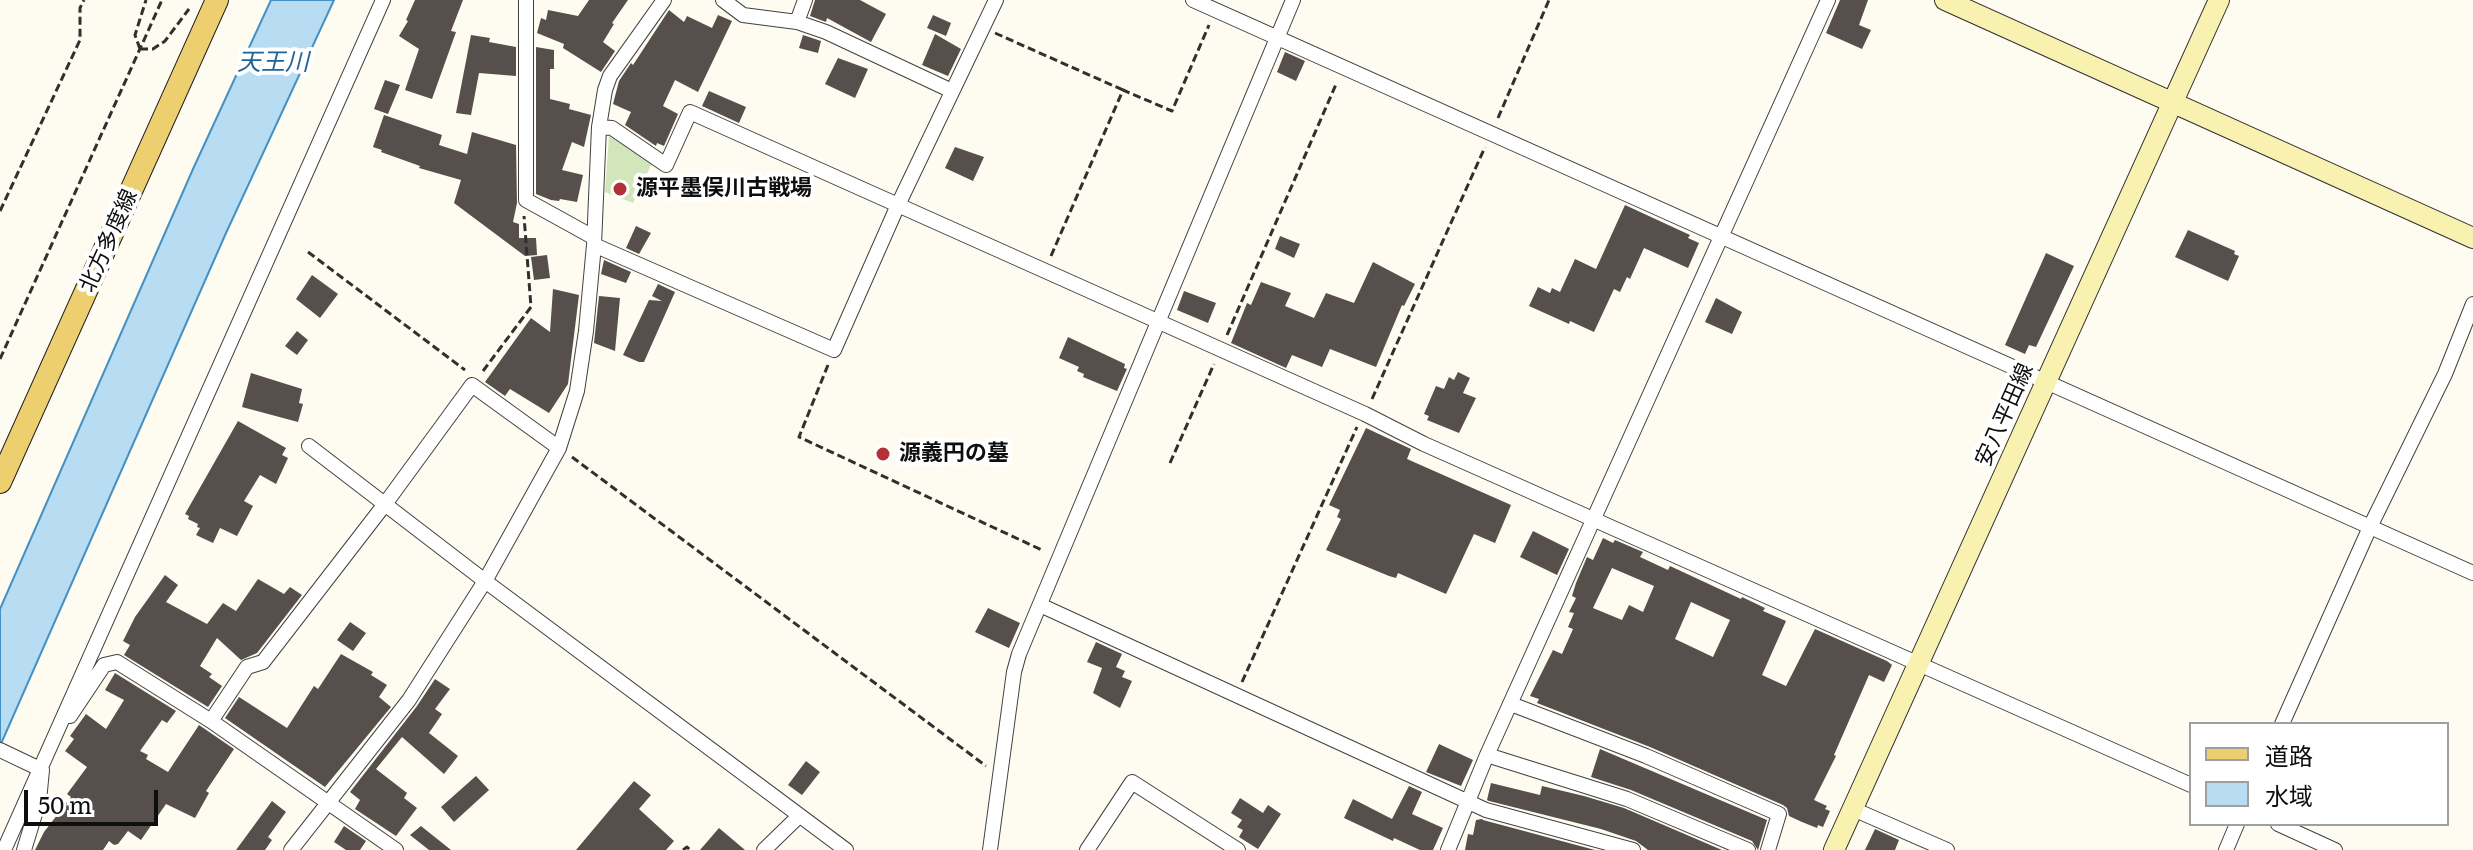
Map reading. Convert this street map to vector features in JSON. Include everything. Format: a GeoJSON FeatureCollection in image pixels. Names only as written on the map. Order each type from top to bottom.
{"type":"FeatureCollection","features":[{"type":"Feature","properties":{"kind":"main road","name":"北方多度線"},"geometry":{"type":"LineString","coordinates":[[0,482],[217,0]]}},
{"type":"Feature","properties":{"kind":"main road"},"geometry":{"type":"LineString","coordinates":[[1945,0],[2473,238]]}},
{"type":"Feature","properties":{"kind":"main road","name":"安八平田線"},"geometry":{"type":"LineString","coordinates":[[1834,850],[2219,0]]}},
{"type":"Feature","properties":{"kind":"street"},"geometry":{"type":"LineString","coordinates":[[4,850],[383,0]]}},
{"type":"Feature","properties":{"kind":"street"},"geometry":{"type":"LineString","coordinates":[[526,0],[526,200],[594,241],[834,350],[898,205],[996,0]]}},
{"type":"Feature","properties":{"kind":"street"},"geometry":{"type":"LineString","coordinates":[[291,850],[409,700],[485,581],[559,448],[570,419],[582,362],[603,99],[610,76],[664,0]]}},
{"type":"Feature","properties":{"kind":"street"},"geometry":{"type":"LineString","coordinates":[[723,0],[743,15],[797,22],[826,32],[952,91]]}},
{"type":"Feature","properties":{"kind":"street"},"geometry":{"type":"LineString","coordinates":[[797,22],[805,0]]}},
{"type":"Feature","properties":{"kind":"street"},"geometry":{"type":"LineString","coordinates":[[1193,0],[2473,573]]}},
{"type":"Feature","properties":{"kind":"street"},"geometry":{"type":"LineString","coordinates":[[990,850],[1014,672],[1293,0]]}},
{"type":"Feature","properties":{"kind":"street"},"geometry":{"type":"LineString","coordinates":[[1448,850],[1487,755],[1828,0]]}},
{"type":"Feature","properties":{"kind":"street"},"geometry":{"type":"LineString","coordinates":[[599,127],[612,128],[666,165],[690,112],[1365,414],[1424,444],[2189,784]]}},
{"type":"Feature","properties":{"kind":"street"},"geometry":{"type":"LineString","coordinates":[[2283,722],[2370,527],[2445,374],[2473,304]]}},
{"type":"Feature","properties":{"kind":"street"},"geometry":{"type":"LineString","coordinates":[[211,721],[247,667],[263,662],[474,382],[559,448]]}},
{"type":"Feature","properties":{"kind":"street"},"geometry":{"type":"LineString","coordinates":[[309,446],[846,850]]}},
{"type":"Feature","properties":{"kind":"street"},"geometry":{"type":"LineString","coordinates":[[1040,605],[1486,810],[1633,850]]}},
{"type":"Feature","properties":{"kind":"street"},"geometry":{"type":"LineString","coordinates":[[57,732],[104,665],[117,662],[211,721],[396,850]]}},
{"type":"Feature","properties":{"kind":"street"},"geometry":{"type":"LineString","coordinates":[[1511,704],[1646,756],[1779,814],[1768,850]]}},
{"type":"Feature","properties":{"kind":"street"},"geometry":{"type":"LineString","coordinates":[[0,750],[42,770]]}},
{"type":"Feature","properties":{"kind":"street"},"geometry":{"type":"LineString","coordinates":[[1487,755],[1627,799],[1748,850]]}},
{"type":"Feature","properties":{"kind":"street"},"geometry":{"type":"LineString","coordinates":[[24,850],[39,801],[42,770]]}},
{"type":"Feature","properties":{"kind":"street"},"geometry":{"type":"LineString","coordinates":[[1087,850],[1132,782],[1238,850]]}},
{"type":"Feature","properties":{"kind":"street"},"geometry":{"type":"LineString","coordinates":[[1853,809],[1947,850]]}},
{"type":"Feature","properties":{"kind":"street"},"geometry":{"type":"LineString","coordinates":[[764,850],[799,816]]}},
{"type":"Feature","properties":{"kind":"street"},"geometry":{"type":"LineString","coordinates":[[2226,850],[2236,826]]}},
{"type":"Feature","properties":{"kind":"street"},"geometry":{"type":"LineString","coordinates":[[2282,826],[2335,850]]}},
{"type":"Feature","properties":{"kind":"path"},"geometry":{"type":"LineString","coordinates":[[0,211],[80,40],[80,8],[84,0]]}},
{"type":"Feature","properties":{"kind":"path"},"geometry":{"type":"LineString","coordinates":[[140,49],[135,35],[146,0]]}},
{"type":"Feature","properties":{"kind":"path"},"geometry":{"type":"LineString","coordinates":[[0,359],[162,0]]}},
{"type":"Feature","properties":{"kind":"path"},"geometry":{"type":"LineString","coordinates":[[140,49],[153,49],[165,41],[195,0]]}},
{"type":"Feature","properties":{"kind":"path"},"geometry":{"type":"LineString","coordinates":[[1235,697],[1549,0]]}},
{"type":"Feature","properties":{"kind":"path"},"geometry":{"type":"LineString","coordinates":[[983,27],[1172,111],[1215,10]]}},
{"type":"Feature","properties":{"kind":"path"},"geometry":{"type":"LineString","coordinates":[[1170,463],[1344,68]]}},
{"type":"Feature","properties":{"kind":"path"},"geometry":{"type":"LineString","coordinates":[[1044,271],[1123,90]]}},
{"type":"Feature","properties":{"kind":"path"},"geometry":{"type":"LineString","coordinates":[[308,252],[474,382],[531,307],[523,219],[526,200]]}},
{"type":"Feature","properties":{"kind":"path"},"geometry":{"type":"LineString","coordinates":[[834,350],[799,437],[1059,558]]}},
{"type":"Feature","properties":{"kind":"path"},"geometry":{"type":"LineString","coordinates":[[559,448],[1000,777]]}},
{"type":"Feature","properties":{"kind":"path"},"geometry":{"type":"LineString","coordinates":[[683,850],[687,847],[690,850]]}},
{"type":"Feature","properties":{"kind":"green space"},"geometry":{"type":"Polygon","coordinates":[[[609,136],[616,136],[652,163],[633,203],[605,192],[609,136]]]}},
{"type":"Feature","properties":{"kind":"water","name":"天王川"},"geometry":{"type":"Polygon","coordinates":[[[271,0],[334,0],[226,233],[0,746],[0,609],[193,169],[271,0]]]}},
{"type":"Feature","properties":{"kind":"building"},"geometry":{"type":"Polygon","coordinates":[[[415,0],[463,0],[451,31],[456,32],[432,99],[405,90],[419,49],[399,36],[415,0]]]}},
{"type":"Feature","properties":{"kind":"building"},"geometry":{"type":"Polygon","coordinates":[[[589,0],[628,0],[603,42],[615,51],[601,72],[563,48],[564,44],[537,33],[541,18],[546,20],[548,10],[578,16],[589,0]]]}},
{"type":"Feature","properties":{"kind":"building"},"geometry":{"type":"Polygon","coordinates":[[[815,0],[860,0],[886,14],[871,42],[827,18],[826,22],[810,16],[815,0]]]}},
{"type":"Feature","properties":{"kind":"building"},"geometry":{"type":"Polygon","coordinates":[[[1840,0],[1868,0],[1859,25],[1871,30],[1862,49],[1826,33],[1840,0]]]}},
{"type":"Feature","properties":{"kind":"building"},"geometry":{"type":"Polygon","coordinates":[[[669,10],[684,22],[687,16],[712,28],[718,15],[732,21],[698,92],[675,80],[663,106],[678,114],[664,146],[657,143],[656,146],[625,125],[631,112],[613,104],[619,81],[669,10]]]}},
{"type":"Feature","properties":{"kind":"building"},"geometry":{"type":"Polygon","coordinates":[[[933,15],[951,23],[946,36],[927,28],[933,15]]]}},
{"type":"Feature","properties":{"kind":"building"},"geometry":{"type":"Polygon","coordinates":[[[935,34],[961,49],[948,76],[922,65],[935,34]]]}},
{"type":"Feature","properties":{"kind":"building"},"geometry":{"type":"Polygon","coordinates":[[[471,35],[516,47],[516,76],[479,73],[471,115],[456,113],[471,35]]]}},
{"type":"Feature","properties":{"kind":"building"},"geometry":{"type":"Polygon","coordinates":[[[803,35],[821,41],[818,53],[799,48],[803,35]]]}},
{"type":"Feature","properties":{"kind":"building"},"geometry":{"type":"Polygon","coordinates":[[[536,47],[554,50],[554,69],[550,69],[550,99],[570,104],[569,109],[591,115],[584,147],[572,142],[562,170],[583,175],[577,202],[551,200],[536,194],[536,47]]]}},
{"type":"Feature","properties":{"kind":"building"},"geometry":{"type":"Polygon","coordinates":[[[1285,52],[1305,61],[1296,81],[1277,72],[1285,52]]]}},
{"type":"Feature","properties":{"kind":"building"},"geometry":{"type":"Polygon","coordinates":[[[838,58],[868,69],[855,98],[825,84],[838,58]]]}},
{"type":"Feature","properties":{"kind":"building"},"geometry":{"type":"Polygon","coordinates":[[[385,80],[400,85],[388,114],[374,109],[385,80]]]}},
{"type":"Feature","properties":{"kind":"building"},"geometry":{"type":"Polygon","coordinates":[[[709,91],[746,107],[739,123],[702,106],[709,91]]]}},
{"type":"Feature","properties":{"kind":"building"},"geometry":{"type":"Polygon","coordinates":[[[384,115],[442,135],[439,145],[467,154],[472,132],[516,145],[517,203],[513,222],[519,224],[519,238],[536,238],[537,255],[525,256],[454,203],[461,180],[419,168],[373,147],[384,115]]]}},
{"type":"Feature","properties":{"kind":"building"},"geometry":{"type":"Polygon","coordinates":[[[955,147],[984,157],[973,181],[945,168],[955,147]]]}},
{"type":"Feature","properties":{"kind":"building"},"geometry":{"type":"Polygon","coordinates":[[[1625,205],[1690,235],[1688,238],[1699,243],[1688,268],[1644,248],[1630,279],[1627,277],[1620,292],[1614,289],[1594,332],[1529,306],[1538,287],[1550,293],[1552,288],[1560,292],[1575,259],[1596,269],[1625,205]]]}},
{"type":"Feature","properties":{"kind":"building"},"geometry":{"type":"Polygon","coordinates":[[[636,226],[651,233],[639,254],[626,248],[636,226]]]}},
{"type":"Feature","properties":{"kind":"building"},"geometry":{"type":"Polygon","coordinates":[[[2188,230],[2235,251],[2234,254],[2239,256],[2228,281],[2175,257],[2188,230]]]}},
{"type":"Feature","properties":{"kind":"building"},"geometry":{"type":"Polygon","coordinates":[[[1280,236],[1300,244],[1294,258],[1275,249],[1280,236]]]}},
{"type":"Feature","properties":{"kind":"building"},"geometry":{"type":"Polygon","coordinates":[[[2046,253],[2074,266],[2036,347],[2029,345],[2025,354],[2005,345],[2046,253]]]}},
{"type":"Feature","properties":{"kind":"building"},"geometry":{"type":"Polygon","coordinates":[[[547,255],[550,278],[534,280],[531,257],[547,255]]]}},
{"type":"Feature","properties":{"kind":"building"},"geometry":{"type":"Polygon","coordinates":[[[604,260],[631,272],[626,283],[601,274],[604,260]]]}},
{"type":"Feature","properties":{"kind":"building"},"geometry":{"type":"Polygon","coordinates":[[[1373,262],[1415,284],[1402,305],[1376,367],[1330,349],[1322,367],[1292,355],[1286,368],[1231,343],[1247,303],[1251,305],[1261,282],[1291,293],[1285,306],[1314,318],[1326,293],[1354,303],[1373,262]]]}},
{"type":"Feature","properties":{"kind":"building"},"geometry":{"type":"Polygon","coordinates":[[[312,275],[338,294],[320,318],[296,299],[312,275]]]}},
{"type":"Feature","properties":{"kind":"building"},"geometry":{"type":"Polygon","coordinates":[[[658,284],[675,292],[644,362],[639,362],[623,355],[649,300],[662,301],[652,296],[658,284]]]}},
{"type":"Feature","properties":{"kind":"building"},"geometry":{"type":"Polygon","coordinates":[[[553,289],[579,295],[568,384],[549,413],[510,389],[505,396],[485,382],[531,318],[550,332],[553,289]]]}},
{"type":"Feature","properties":{"kind":"building"},"geometry":{"type":"Polygon","coordinates":[[[1184,291],[1216,303],[1208,323],[1177,310],[1184,291]]]}},
{"type":"Feature","properties":{"kind":"building"},"geometry":{"type":"Polygon","coordinates":[[[599,296],[620,298],[615,351],[594,343],[599,296]]]}},
{"type":"Feature","properties":{"kind":"building"},"geometry":{"type":"Polygon","coordinates":[[[1716,298],[1742,312],[1732,334],[1705,322],[1716,298]]]}},
{"type":"Feature","properties":{"kind":"building"},"geometry":{"type":"Polygon","coordinates":[[[297,331],[308,340],[297,355],[285,346],[297,331]]]}},
{"type":"Feature","properties":{"kind":"building"},"geometry":{"type":"Polygon","coordinates":[[[1068,337],[1125,364],[1124,368],[1127,369],[1117,391],[1083,377],[1084,374],[1077,371],[1079,367],[1059,358],[1068,337]]]}},
{"type":"Feature","properties":{"kind":"building"},"geometry":{"type":"Polygon","coordinates":[[[1458,372],[1470,378],[1463,393],[1476,398],[1459,433],[1427,420],[1429,416],[1424,414],[1436,386],[1444,389],[1449,377],[1454,380],[1458,372]]]}},
{"type":"Feature","properties":{"kind":"building"},"geometry":{"type":"Polygon","coordinates":[[[251,373],[302,389],[299,403],[303,404],[298,422],[242,407],[251,373]]]}},
{"type":"Feature","properties":{"kind":"building"},"geometry":{"type":"Polygon","coordinates":[[[238,421],[286,448],[282,455],[288,458],[276,484],[260,475],[244,501],[253,506],[237,536],[220,528],[213,543],[196,535],[200,528],[198,524],[185,514],[238,421]]]}},
{"type":"Feature","properties":{"kind":"building"},"geometry":{"type":"Polygon","coordinates":[[[1366,428],[1411,449],[1407,459],[1511,505],[1495,543],[1474,534],[1446,594],[1398,573],[1396,578],[1389,576],[1326,550],[1341,519],[1337,517],[1340,510],[1329,505],[1366,428]]]}},
{"type":"Feature","properties":{"kind":"building"},"geometry":{"type":"Polygon","coordinates":[[[1533,531],[1569,549],[1557,575],[1520,557],[1533,531]]]}},
{"type":"Feature","properties":{"kind":"building"},"geometry":{"type":"Polygon","coordinates":[[[1603,538],[1613,543],[1615,540],[1643,552],[1640,557],[1668,570],[1670,566],[1742,597],[1786,621],[1762,675],[1786,686],[1815,629],[1892,665],[1884,682],[1869,675],[1836,756],[1814,800],[1827,806],[1825,809],[1830,811],[1823,827],[1802,822],[1789,816],[1783,805],[1650,747],[1537,703],[1539,699],[1530,696],[1553,650],[1562,654],[1573,629],[1568,627],[1574,613],[1569,612],[1576,598],[1572,596],[1576,583],[1587,557],[1593,560],[1603,538]],[[1612,568],[1593,608],[1622,620],[1629,605],[1643,612],[1654,586],[1612,568]],[[1691,602],[1675,639],[1713,657],[1730,620],[1691,602]]]}},
{"type":"Feature","properties":{"kind":"building"},"geometry":{"type":"Polygon","coordinates":[[[165,575],[178,585],[166,602],[207,624],[223,603],[236,611],[258,579],[284,594],[290,587],[302,595],[257,653],[241,660],[217,638],[200,666],[222,686],[208,707],[124,655],[130,645],[123,641],[135,617],[165,575]]]}},
{"type":"Feature","properties":{"kind":"building"},"geometry":{"type":"Polygon","coordinates":[[[988,608],[1020,623],[1009,648],[975,632],[988,608]]]}},
{"type":"Feature","properties":{"kind":"building"},"geometry":{"type":"Polygon","coordinates":[[[350,622],[366,633],[353,651],[337,640],[350,622]]]}},
{"type":"Feature","properties":{"kind":"building"},"geometry":{"type":"Polygon","coordinates":[[[1096,642],[1122,654],[1116,667],[1125,671],[1122,677],[1132,681],[1120,708],[1093,693],[1102,668],[1087,662],[1096,642]]]}},
{"type":"Feature","properties":{"kind":"building"},"geometry":{"type":"Polygon","coordinates":[[[341,654],[373,672],[371,675],[387,685],[379,697],[391,707],[325,787],[225,718],[239,697],[287,728],[314,686],[318,689],[341,654]]]}},
{"type":"Feature","properties":{"kind":"building"},"geometry":{"type":"Polygon","coordinates":[[[115,673],[176,711],[167,723],[162,720],[140,751],[148,755],[146,759],[168,772],[199,725],[234,749],[206,791],[209,793],[195,818],[166,804],[141,840],[128,831],[118,844],[109,841],[103,850],[35,850],[44,832],[71,797],[67,794],[87,767],[65,751],[74,739],[70,736],[86,714],[106,729],[124,700],[105,690],[115,673]]]}},
{"type":"Feature","properties":{"kind":"building"},"geometry":{"type":"Polygon","coordinates":[[[435,679],[450,689],[435,709],[442,714],[429,733],[458,756],[444,774],[402,737],[376,769],[407,793],[404,798],[417,808],[396,836],[355,809],[360,800],[350,792],[435,679]]]}},
{"type":"Feature","properties":{"kind":"building"},"geometry":{"type":"Polygon","coordinates":[[[1439,744],[1473,760],[1461,786],[1426,772],[1439,744]]]}},
{"type":"Feature","properties":{"kind":"building"},"geometry":{"type":"Polygon","coordinates":[[[1600,749],[1767,820],[1758,850],[1752,841],[1631,790],[1591,777],[1600,749]]]}},
{"type":"Feature","properties":{"kind":"building"},"geometry":{"type":"Polygon","coordinates":[[[806,761],[820,772],[802,795],[788,785],[806,761]]]}},
{"type":"Feature","properties":{"kind":"building"},"geometry":{"type":"Polygon","coordinates":[[[476,776],[489,790],[454,822],[441,807],[476,776]]]}},
{"type":"Feature","properties":{"kind":"building"},"geometry":{"type":"Polygon","coordinates":[[[634,781],[651,795],[639,809],[674,841],[666,850],[576,850],[634,781]]]}},
{"type":"Feature","properties":{"kind":"building"},"geometry":{"type":"Polygon","coordinates":[[[1491,783],[1540,795],[1542,786],[1584,796],[1624,808],[1722,850],[1648,850],[1636,841],[1601,829],[1489,801],[1491,783]]]}},
{"type":"Feature","properties":{"kind":"building"},"geometry":{"type":"Polygon","coordinates":[[[1409,786],[1422,792],[1412,814],[1443,828],[1433,850],[1420,850],[1394,838],[1393,841],[1344,818],[1353,799],[1392,819],[1409,786]]]}},
{"type":"Feature","properties":{"kind":"building"},"geometry":{"type":"Polygon","coordinates":[[[1240,798],[1263,813],[1268,805],[1281,814],[1258,849],[1239,837],[1243,830],[1237,827],[1242,820],[1231,813],[1240,798]]]}},
{"type":"Feature","properties":{"kind":"building"},"geometry":{"type":"Polygon","coordinates":[[[272,801],[286,812],[268,837],[272,840],[265,850],[236,850],[272,801]]]}},
{"type":"Feature","properties":{"kind":"building"},"geometry":{"type":"Polygon","coordinates":[[[1482,819],[1595,850],[1465,850],[1468,834],[1473,835],[1476,820],[1482,819]]]}},
{"type":"Feature","properties":{"kind":"building"},"geometry":{"type":"Polygon","coordinates":[[[344,826],[366,841],[360,850],[346,850],[334,842],[344,826]]]}},
{"type":"Feature","properties":{"kind":"building"},"geometry":{"type":"Polygon","coordinates":[[[421,826],[451,850],[429,850],[410,835],[421,826]]]}},
{"type":"Feature","properties":{"kind":"building"},"geometry":{"type":"Polygon","coordinates":[[[719,828],[745,850],[700,850],[719,828]]]}},
{"type":"Feature","properties":{"kind":"building"},"geometry":{"type":"Polygon","coordinates":[[[1875,829],[1899,840],[1895,850],[1865,850],[1875,829]]]}},
{"type":"Feature","properties":{"kind":"place","name":"源平墨俣川古戦場"},"geometry":{"type":"Point","coordinates":[620,189]}},
{"type":"Feature","properties":{"kind":"place","name":"源義円の墓"},"geometry":{"type":"Point","coordinates":[883,454]}}]}
